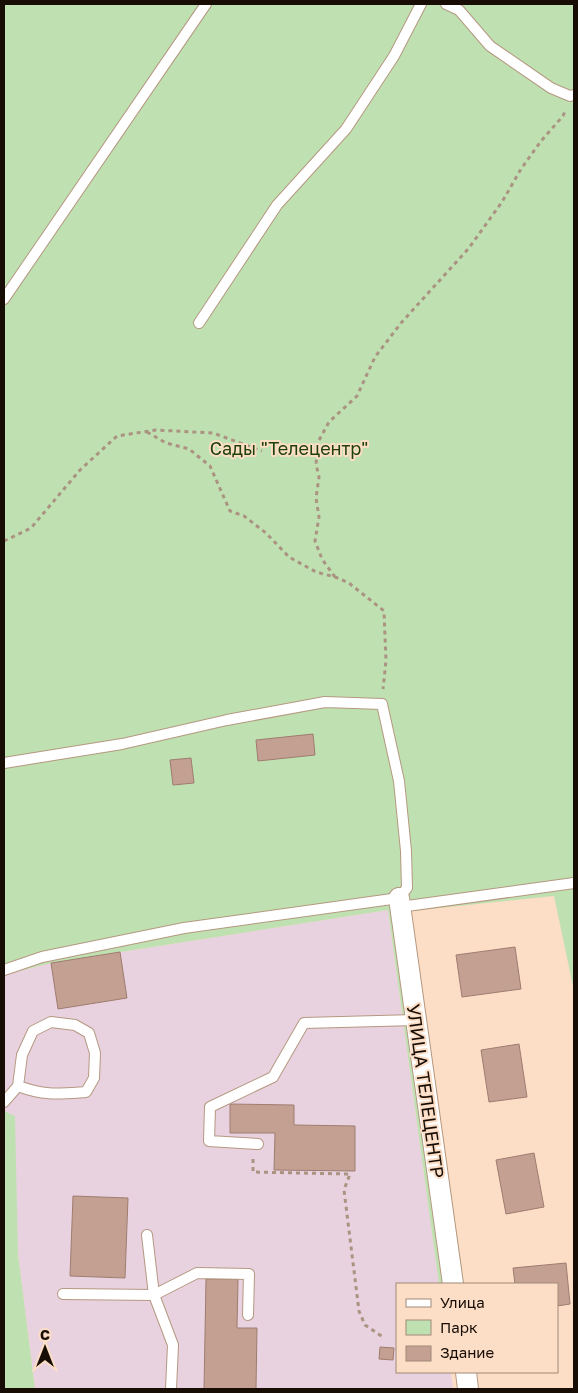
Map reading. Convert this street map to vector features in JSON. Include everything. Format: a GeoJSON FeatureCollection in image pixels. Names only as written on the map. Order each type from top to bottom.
{"type":"FeatureCollection","features":[{"type":"Feature","properties":{"kind":"street","name":"УЛИЦА ТЕЛЕЦЕНТР"},"geometry":{"type":"LineString","coordinates":[[399,903],[453,1283]]}},
{"type":"Feature","properties":{"kind":"street"},"geometry":{"type":"LineString","coordinates":[[466,1373],[468,1389]]}},
{"type":"Feature","properties":{"kind":"lane"},"geometry":{"type":"LineString","coordinates":[[4,299],[206,4]]}},
{"type":"Feature","properties":{"kind":"lane"},"geometry":{"type":"LineString","coordinates":[[199,323],[277,205],[346,129],[394,56],[420,4]]}},
{"type":"Feature","properties":{"kind":"lane"},"geometry":{"type":"LineString","coordinates":[[446,4],[459,10],[490,46],[551,88],[572,96]]}},
{"type":"Feature","properties":{"kind":"lane"},"geometry":{"type":"LineString","coordinates":[[4,763],[122,744],[227,720],[325,702],[382,704],[398,781],[406,851],[407,888],[399,903]]}},
{"type":"Feature","properties":{"kind":"lane"},"geometry":{"type":"LineString","coordinates":[[4,970],[42,958],[184,928],[574,883]]}},
{"type":"Feature","properties":{"kind":"lane"},"geometry":{"type":"LineString","coordinates":[[255,1144],[209,1141],[210,1107],[273,1077],[304,1023],[416,1020]]}},
{"type":"Feature","properties":{"kind":"lane"},"geometry":{"type":"LineString","coordinates":[[4,1102],[18,1086],[22,1055],[33,1031],[51,1022],[74,1025],[89,1033],[95,1052],[94,1078],[86,1092],[52,1095],[18,1086]]}},
{"type":"Feature","properties":{"kind":"lane"},"geometry":{"type":"LineString","coordinates":[[147,1236],[154,1295],[173,1345],[171,1389]]}},
{"type":"Feature","properties":{"kind":"lane"},"geometry":{"type":"LineString","coordinates":[[63,1294],[154,1295],[197,1273],[249,1274],[248,1315]]}},
{"type":"Feature","properties":{"kind":"path"},"geometry":{"type":"LineString","coordinates":[[335,577],[322,559],[315,541],[319,517],[316,498],[319,477],[316,464],[318,442],[329,422],[358,396],[375,357],[401,323],[469,248],[502,202],[521,169],[541,141],[563,116],[572,96]]}},
{"type":"Feature","properties":{"kind":"path"},"geometry":{"type":"LineString","coordinates":[[4,541],[32,528],[80,470],[116,436],[156,430],[213,433],[262,451]]}},
{"type":"Feature","properties":{"kind":"path"},"geometry":{"type":"LineString","coordinates":[[147,432],[166,443],[189,448],[210,466],[230,511],[244,516],[266,533],[290,557],[316,572],[349,583],[384,611],[386,661],[382,704]]}},
{"type":"Feature","properties":{"kind":"path"},"geometry":{"type":"LineString","coordinates":[[255,1144],[253,1172],[350,1174],[344,1190],[359,1311],[365,1325],[384,1337]]}},
{"type":"Feature","properties":{"kind":"shaded area"},"geometry":{"type":"Polygon","coordinates":[[[388,910],[439,1283],[396,1283],[396,1373],[451,1373],[453,1389],[35,1389],[18,1254],[4,1111],[4,975],[51,963],[388,910]]]}},
{"type":"Feature","properties":{"kind":"green space","name":"Сады \"Телецентр\""},"geometry":{"type":"Polygon","coordinates":[[[4,4],[574,4],[574,991],[554,896],[411,911],[464,1283],[439,1283],[388,910],[51,963],[4,975],[4,4]]]}},
{"type":"Feature","properties":{"kind":"green space"},"geometry":{"type":"Polygon","coordinates":[[[4,1111],[15,1116],[18,1254],[35,1389],[4,1389],[4,1111]]]}},
{"type":"Feature","properties":{"kind":"building"},"geometry":{"type":"Polygon","coordinates":[[[313,734],[315,755],[258,761],[256,740],[313,734]]]}},
{"type":"Feature","properties":{"kind":"building"},"geometry":{"type":"Polygon","coordinates":[[[191,758],[194,783],[173,785],[170,760],[191,758]]]}},
{"type":"Feature","properties":{"kind":"building"},"geometry":{"type":"Polygon","coordinates":[[[515,947],[521,989],[462,997],[456,955],[515,947]]]}},
{"type":"Feature","properties":{"kind":"building"},"geometry":{"type":"Polygon","coordinates":[[[120,952],[127,998],[58,1009],[51,963],[120,952]]]}},
{"type":"Feature","properties":{"kind":"building"},"geometry":{"type":"Polygon","coordinates":[[[519,1044],[527,1097],[489,1102],[481,1050],[519,1044]]]}},
{"type":"Feature","properties":{"kind":"building"},"geometry":{"type":"Polygon","coordinates":[[[230,1104],[294,1105],[294,1125],[355,1126],[355,1171],[274,1170],[275,1133],[230,1133],[230,1104]]]}},
{"type":"Feature","properties":{"kind":"building"},"geometry":{"type":"Polygon","coordinates":[[[534,1153],[544,1207],[506,1214],[496,1160],[534,1153]]]}},
{"type":"Feature","properties":{"kind":"building"},"geometry":{"type":"Polygon","coordinates":[[[73,1196],[128,1198],[125,1278],[70,1276],[73,1196]]]}},
{"type":"Feature","properties":{"kind":"building"},"geometry":{"type":"Polygon","coordinates":[[[566,1263],[570,1304],[558,1306],[558,1283],[515,1283],[513,1268],[566,1263]]]}},
{"type":"Feature","properties":{"kind":"building"},"geometry":{"type":"Polygon","coordinates":[[[206,1279],[238,1279],[237,1328],[257,1328],[256,1389],[204,1389],[206,1279]]]}},
{"type":"Feature","properties":{"kind":"building"},"geometry":{"type":"Polygon","coordinates":[[[380,1347],[394,1348],[393,1360],[379,1359],[380,1347]]]}}]}
